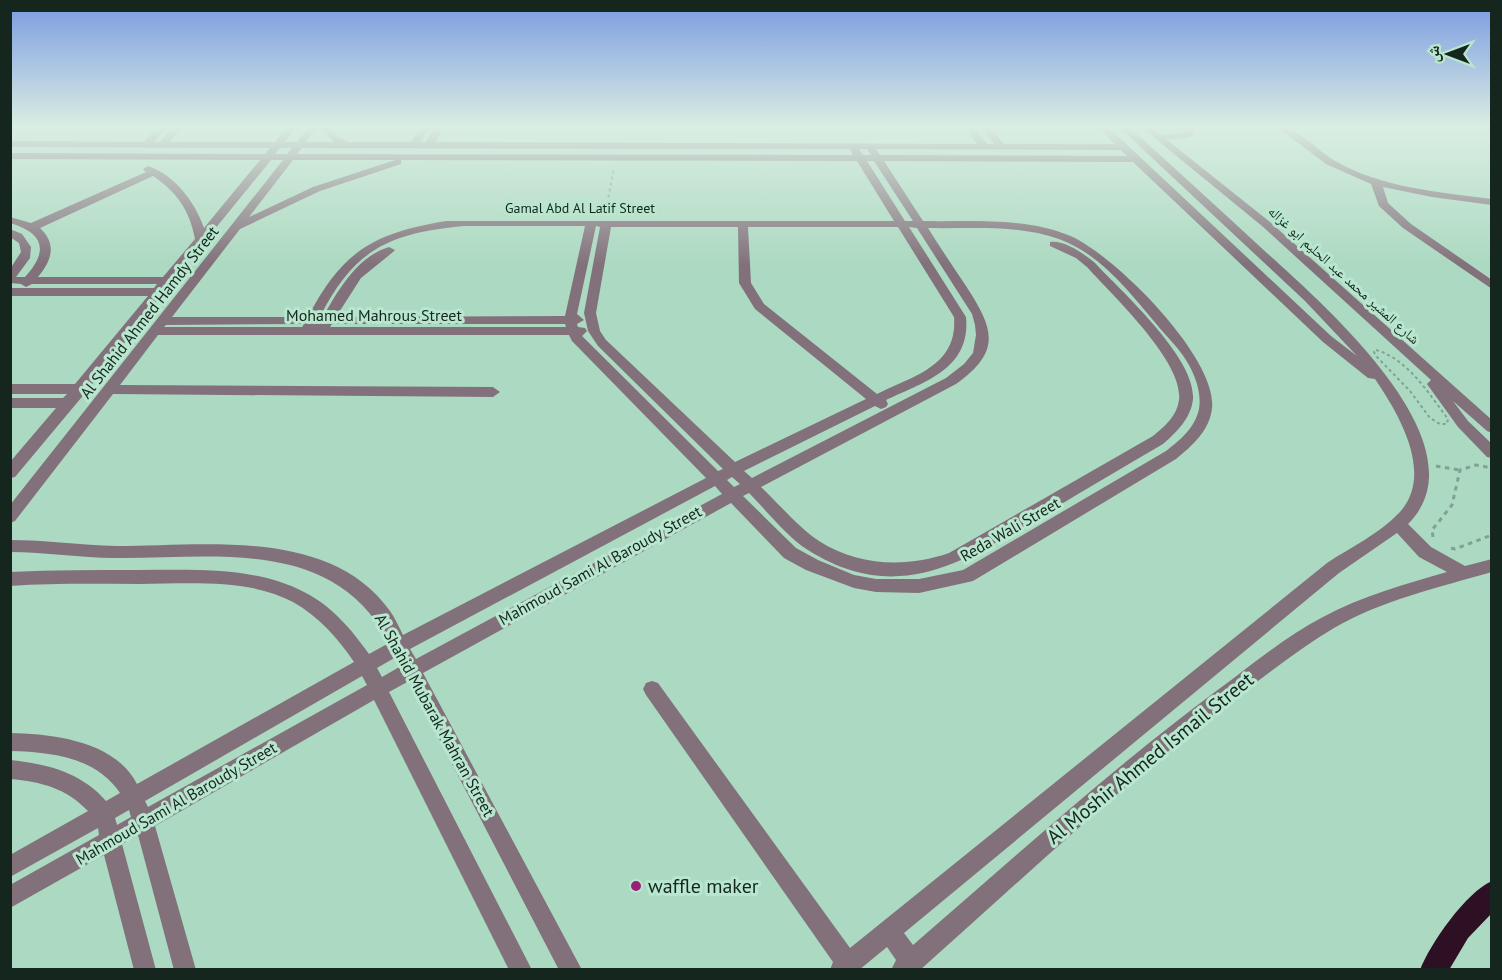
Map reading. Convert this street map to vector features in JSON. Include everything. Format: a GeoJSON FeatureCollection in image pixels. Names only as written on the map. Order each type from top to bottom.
{"type":"FeatureCollection","features":[{"type":"Feature","properties":{"kind":"highway"},"geometry":{"type":"LineString","coordinates":[[1432,969],[1459,929],[1491,894]]}},
{"type":"Feature","properties":{"kind":"street"},"geometry":{"type":"LineString","coordinates":[[32,227],[155,172],[168,181],[187,201],[199,226],[201,240]]}},
{"type":"Feature","properties":{"kind":"street","name":"Al Shahid Ahmed Hamdy Street"},"geometry":{"type":"LineString","coordinates":[[10,473],[81,389],[256,172]]}},
{"type":"Feature","properties":{"kind":"street","name":"Al Shahid Ahmed Hamdy Street"},"geometry":{"type":"LineString","coordinates":[[10,517],[278,172]]}},
{"type":"Feature","properties":{"kind":"street"},"geometry":{"type":"LineString","coordinates":[[234,229],[283,203],[324,186],[370,172]]}},
{"type":"Feature","properties":{"kind":"street","name":"Mahmoud Sami Al Baroudy Street"},"geometry":{"type":"LineString","coordinates":[[10,867],[399,646],[733,470],[940,368],[952,356],[960,337],[960,317],[913,229],[877,172]]}},
{"type":"Feature","properties":{"kind":"street"},"geometry":{"type":"LineString","coordinates":[[1150,172],[1327,339],[1383,382]]}},
{"type":"Feature","properties":{"kind":"street"},"geometry":{"type":"LineString","coordinates":[[1172,172],[1326,315],[1366,357],[1407,425],[1422,465],[1421,489],[1416,501],[1398,524],[1425,552],[1464,574]]}},
{"type":"Feature","properties":{"kind":"street","name":"شارع المشير محمد عبد الحليم ابو غزاله"},"geometry":{"type":"LineString","coordinates":[[1201,172],[1252,212],[1491,428]]}},
{"type":"Feature","properties":{"kind":"street"},"geometry":{"type":"LineString","coordinates":[[1353,172],[1376,182],[1418,192],[1491,202]]}},
{"type":"Feature","properties":{"kind":"street"},"geometry":{"type":"LineString","coordinates":[[1376,182],[1383,204],[1407,226],[1491,286]]}},
{"type":"Feature","properties":{"kind":"street"},"geometry":{"type":"LineString","coordinates":[[1209,205],[1231,207],[1240,202]]}},
{"type":"Feature","properties":{"kind":"street"},"geometry":{"type":"LineString","coordinates":[[1221,216],[1234,212],[1252,212]]}},
{"type":"Feature","properties":{"kind":"street"},"geometry":{"type":"LineString","coordinates":[[10,220],[32,227],[45,238],[48,249],[43,263],[29,280],[14,292]]}},
{"type":"Feature","properties":{"kind":"street","name":"Gamal Abd Al Latif Street"},"geometry":{"type":"LineString","coordinates":[[309,326],[335,279],[347,266],[363,253],[402,234],[424,228],[464,223],[599,227],[913,229]]}},
{"type":"Feature","properties":{"kind":"street","name":"Reda Wali Street"},"geometry":{"type":"LineString","coordinates":[[572,325],[581,345],[729,495],[790,553],[815,568],[844,580],[875,587],[907,588],[938,585],[967,576],[1111,491],[1189,441],[1201,426],[1206,408],[1206,390],[1200,372],[1190,354],[1105,261],[1079,243],[1046,231],[1011,225],[913,229]]}},
{"type":"Feature","properties":{"kind":"street"},"geometry":{"type":"LineString","coordinates":[[572,325],[599,227]]}},
{"type":"Feature","properties":{"kind":"street"},"geometry":{"type":"LineString","coordinates":[[592,325],[590,306],[599,227]]}},
{"type":"Feature","properties":{"kind":"street","name":"Gamal Abd Al Latif Street"},"geometry":{"type":"LineString","coordinates":[[325,326],[349,282],[360,269],[382,254],[410,241],[467,231],[599,227]]}},
{"type":"Feature","properties":{"kind":"street"},"geometry":{"type":"LineString","coordinates":[[743,228],[745,283],[759,306],[891,412]]}},
{"type":"Feature","properties":{"kind":"street","name":"Mahmoud Sami Al Baroudy Street"},"geometry":{"type":"LineString","coordinates":[[10,897],[378,688],[615,557],[964,372],[978,356],[983,338],[978,314],[913,229]]}},
{"type":"Feature","properties":{"kind":"street","name":"Reda Wali Street"},"geometry":{"type":"LineString","coordinates":[[592,325],[602,343],[747,485],[812,545],[837,559],[857,565],[897,571],[927,568],[954,559],[1158,440],[1173,429],[1182,416],[1187,401],[1187,385],[1172,355],[1091,265],[1080,256],[1042,240],[1013,235],[913,229]]}},
{"type":"Feature","properties":{"kind":"street"},"geometry":{"type":"LineString","coordinates":[[10,232],[23,239],[27,249],[24,261],[10,278]]}},
{"type":"Feature","properties":{"kind":"street"},"geometry":{"type":"LineString","coordinates":[[10,278],[168,281]]}},
{"type":"Feature","properties":{"kind":"street"},"geometry":{"type":"LineString","coordinates":[[1117,294],[1131,290]]}},
{"type":"Feature","properties":{"kind":"street"},"geometry":{"type":"LineString","coordinates":[[14,292],[185,292]]}},
{"type":"Feature","properties":{"kind":"street","name":"Mohamed Mahrous Street"},"geometry":{"type":"LineString","coordinates":[[159,326],[592,325]]}},
{"type":"Feature","properties":{"kind":"street"},"geometry":{"type":"LineString","coordinates":[[1429,373],[1452,411],[1491,453]]}},
{"type":"Feature","properties":{"kind":"street"},"geometry":{"type":"LineString","coordinates":[[10,389],[81,389]]}},
{"type":"Feature","properties":{"kind":"street"},"geometry":{"type":"LineString","coordinates":[[110,389],[493,392]]}},
{"type":"Feature","properties":{"kind":"street"},"geometry":{"type":"LineString","coordinates":[[10,403],[69,403]]}},
{"type":"Feature","properties":{"kind":"street"},"geometry":{"type":"LineString","coordinates":[[1094,477],[1111,491]]}},
{"type":"Feature","properties":{"kind":"street","name":"Al Moshir Ahmed Ismail Street"},"geometry":{"type":"LineString","coordinates":[[845,967],[1333,568],[1398,524]]}},
{"type":"Feature","properties":{"kind":"street"},"geometry":{"type":"LineString","coordinates":[[600,539],[615,557]]}},
{"type":"Feature","properties":{"kind":"street","name":"Al Shahid Mubarak Mahran Street"},"geometry":{"type":"LineString","coordinates":[[10,546],[89,552],[240,552],[289,557],[318,566],[343,579],[365,596],[384,616],[571,969]]}},
{"type":"Feature","properties":{"kind":"street","name":"Al Moshir Ahmed Ismail Street"},"geometry":{"type":"LineString","coordinates":[[907,965],[1159,745],[1246,678],[1329,622],[1395,594],[1491,565]]}},
{"type":"Feature","properties":{"kind":"street"},"geometry":{"type":"LineString","coordinates":[[10,579],[218,578],[272,586],[296,594],[317,606],[352,640],[521,969]]}},
{"type":"Feature","properties":{"kind":"street"},"geometry":{"type":"LineString","coordinates":[[652,689],[845,967]]}},
{"type":"Feature","properties":{"kind":"street"},"geometry":{"type":"LineString","coordinates":[[1138,727],[1159,745]]}},
{"type":"Feature","properties":{"kind":"street"},"geometry":{"type":"LineString","coordinates":[[10,742],[61,747],[91,756],[117,772],[134,796],[144,821],[185,969]]}},
{"type":"Feature","properties":{"kind":"street"},"geometry":{"type":"LineString","coordinates":[[10,769],[41,772],[66,781],[88,794],[104,814],[145,969]]}},
{"type":"Feature","properties":{"kind":"street"},"geometry":{"type":"LineString","coordinates":[[889,931],[907,965]]}},
{"type":"Feature","properties":{"kind":"path"},"geometry":{"type":"LineString","coordinates":[[599,227],[613,172]]}},
{"type":"Feature","properties":{"kind":"path"},"geometry":{"type":"LineString","coordinates":[[1376,350],[1385,352],[1412,376],[1449,422],[1440,424],[1430,418],[1410,391],[1376,356],[1374,352],[1376,350]]}},
{"type":"Feature","properties":{"kind":"path"},"geometry":{"type":"LineString","coordinates":[[1422,465],[1460,470],[1468,465],[1491,468]]}},
{"type":"Feature","properties":{"kind":"path"},"geometry":{"type":"LineString","coordinates":[[1437,542],[1432,536],[1432,530],[1452,506],[1460,470]]}},
{"type":"Feature","properties":{"kind":"path"},"geometry":{"type":"LineString","coordinates":[[1446,547],[1455,549],[1491,536]]}},
{"type":"Feature","properties":{"kind":"place","name":"waffle maker"},"geometry":{"type":"Point","coordinates":[636,886]}}]}
